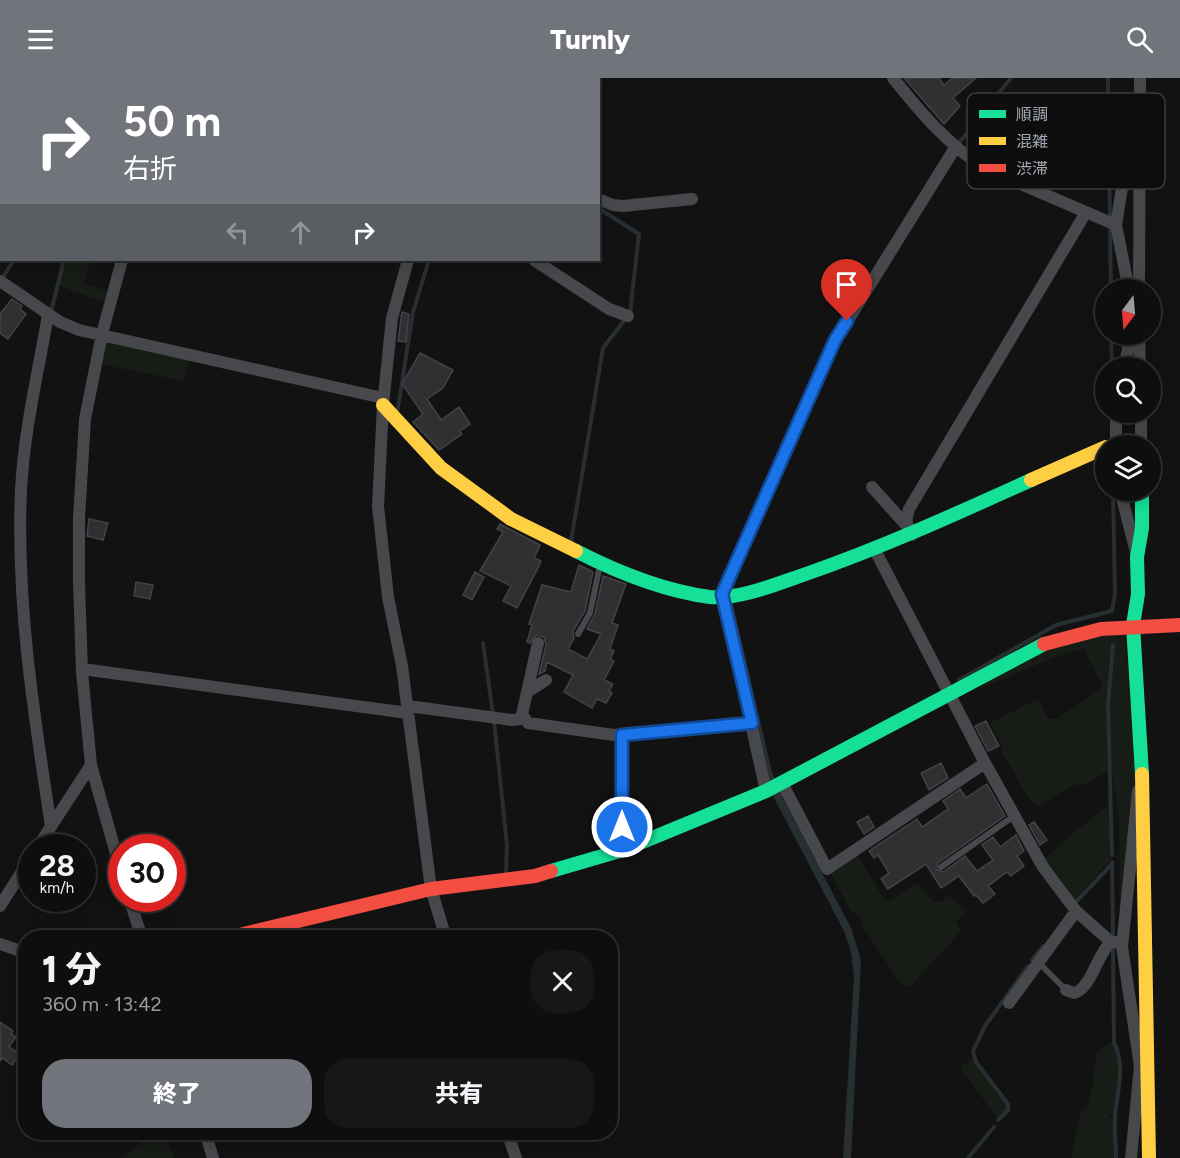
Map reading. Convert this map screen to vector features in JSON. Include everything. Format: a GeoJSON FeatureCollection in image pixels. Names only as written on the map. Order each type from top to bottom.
{"type":"FeatureCollection","features":[{"type":"Feature","properties":{"kind":"street"},"geometry":{"type":"LineString","coordinates":[[893,78],[955,148],[967,156]]}},
{"type":"Feature","properties":{"kind":"street"},"geometry":{"type":"LineString","coordinates":[[955,148],[835,340],[722,593],[752,723],[774,787],[827,869],[985,763]]}},
{"type":"Feature","properties":{"kind":"street"},"geometry":{"type":"LineString","coordinates":[[1030,189],[1085,214],[1116,225]]}},
{"type":"Feature","properties":{"kind":"street"},"geometry":{"type":"LineString","coordinates":[[1122,189],[1116,225],[1127,279]]}},
{"type":"Feature","properties":{"kind":"street"},"geometry":{"type":"LineString","coordinates":[[1139,279],[1140,189]]}},
{"type":"Feature","properties":{"kind":"street"},"geometry":{"type":"LineString","coordinates":[[600,201],[623,206],[692,199]]}},
{"type":"Feature","properties":{"kind":"street"},"geometry":{"type":"LineString","coordinates":[[910,530],[909,509],[1085,214]]}},
{"type":"Feature","properties":{"kind":"street"},"geometry":{"type":"LineString","coordinates":[[110,834],[91,765],[82,669],[79,518],[85,419],[102,334],[122,261]]}},
{"type":"Feature","properties":{"kind":"street"},"geometry":{"type":"LineString","coordinates":[[408,261],[392,318],[383,401],[378,506],[388,597],[397,632],[430,889],[443,930]]}},
{"type":"Feature","properties":{"kind":"street"},"geometry":{"type":"LineString","coordinates":[[536,261],[609,309],[628,316]]}},
{"type":"Feature","properties":{"kind":"street"},"geometry":{"type":"LineString","coordinates":[[1,285],[71,327],[383,401],[455,480],[511,519],[601,564],[686,592],[722,593],[760,590],[875,550],[910,530],[1095,452]]}},
{"type":"Feature","properties":{"kind":"street"},"geometry":{"type":"LineString","coordinates":[[48,315],[27,433],[21,489],[20,547],[38,744],[51,826]]}},
{"type":"Feature","properties":{"kind":"street"},"geometry":{"type":"LineString","coordinates":[[873,487],[910,530]]}},
{"type":"Feature","properties":{"kind":"street"},"geometry":{"type":"LineString","coordinates":[[1123,501],[1137,557]]}},
{"type":"Feature","properties":{"kind":"street"},"geometry":{"type":"LineString","coordinates":[[1142,501],[1142,528],[1137,557],[1140,625],[1138,730],[1143,772],[1144,1066],[1149,1158]]}},
{"type":"Feature","properties":{"kind":"street"},"geometry":{"type":"LineString","coordinates":[[875,550],[985,763],[1043,867],[1076,911],[1117,942]]}},
{"type":"Feature","properties":{"kind":"street"},"geometry":{"type":"LineString","coordinates":[[260,930],[430,889],[535,876],[622,850],[707,817],[774,787],[1047,643],[1083,632],[1140,625],[1180,625]]}},
{"type":"Feature","properties":{"kind":"street"},"geometry":{"type":"LineString","coordinates":[[538,643],[524,717],[528,723],[622,735],[752,723]]}},
{"type":"Feature","properties":{"kind":"street"},"geometry":{"type":"LineString","coordinates":[[82,669],[408,710],[512,720],[524,717]]}},
{"type":"Feature","properties":{"kind":"street"},"geometry":{"type":"LineString","coordinates":[[529,691],[546,680]]}},
{"type":"Feature","properties":{"kind":"street"},"geometry":{"type":"LineString","coordinates":[[622,735],[622,850]]}},
{"type":"Feature","properties":{"kind":"street"},"geometry":{"type":"LineString","coordinates":[[46,834],[91,765]]}},
{"type":"Feature","properties":{"kind":"street"},"geometry":{"type":"LineString","coordinates":[[1131,1158],[1144,1066],[1117,942],[1137,796],[1143,772]]}},
{"type":"Feature","properties":{"kind":"street"},"geometry":{"type":"LineString","coordinates":[[0,906],[18,878]]}},
{"type":"Feature","properties":{"kind":"street"},"geometry":{"type":"LineString","coordinates":[[1008,1003],[1076,911]]}},
{"type":"Feature","properties":{"kind":"street"},"geometry":{"type":"LineString","coordinates":[[134,912],[139,930]]}},
{"type":"Feature","properties":{"kind":"street"},"geometry":{"type":"LineString","coordinates":[[1066,990],[1074,993],[1084,988],[1104,950],[1117,942]]}},
{"type":"Feature","properties":{"kind":"street"},"geometry":{"type":"LineString","coordinates":[[0,944],[18,950]]}},
{"type":"Feature","properties":{"kind":"street"},"geometry":{"type":"LineString","coordinates":[[207,1140],[213,1158]]}},
{"type":"Feature","properties":{"kind":"street"},"geometry":{"type":"LineString","coordinates":[[510,1140],[516,1158]]}},
{"type":"Feature","properties":{"kind":"lane"},"geometry":{"type":"LineString","coordinates":[[578,634],[590,613],[601,564]]}},
{"type":"Feature","properties":{"kind":"lane"},"geometry":{"type":"LineString","coordinates":[[941,867],[1014,816]]}},
{"type":"Feature","properties":{"kind":"lane"},"geometry":{"type":"LineString","coordinates":[[1038,961],[1066,990]]}},
{"type":"Feature","properties":{"kind":"shaded area"},"geometry":{"type":"Polygon","coordinates":[[[66,261],[91,261],[84,284],[107,291],[104,302],[59,286],[66,261]]]}},
{"type":"Feature","properties":{"kind":"shaded area"},"geometry":{"type":"Polygon","coordinates":[[[105,340],[189,360],[184,381],[100,364],[105,340]]]}},
{"type":"Feature","properties":{"kind":"shaded area"},"geometry":{"type":"Polygon","coordinates":[[[732,600],[772,772],[782,797],[851,928],[861,960],[851,1158],[843,1158],[854,976],[851,952],[844,931],[773,796],[728,601],[732,600]]]}},
{"type":"Feature","properties":{"kind":"shaded area"},"geometry":{"type":"Polygon","coordinates":[[[1125,634],[1136,772],[1120,923],[1119,815],[1111,771],[1109,704],[1114,645],[1111,644],[1106,705],[1108,771],[1086,784],[1073,785],[1039,806],[1028,797],[1011,766],[1001,754],[1002,746],[991,724],[1036,700],[1039,701],[1049,719],[1057,719],[1100,689],[1102,685],[1084,649],[1060,655],[976,690],[999,674],[1057,646],[1084,638],[1125,634]]]}},
{"type":"Feature","properties":{"kind":"shaded area"},"geometry":{"type":"Polygon","coordinates":[[[1109,805],[1111,859],[1075,901],[1056,880],[1045,859],[1070,835],[1109,805]]]}},
{"type":"Feature","properties":{"kind":"shaded area"},"geometry":{"type":"Polygon","coordinates":[[[857,855],[885,900],[891,900],[914,884],[918,885],[933,901],[940,902],[949,895],[967,911],[956,921],[961,931],[909,988],[901,984],[863,927],[859,915],[851,912],[832,875],[832,872],[857,855]]]}},
{"type":"Feature","properties":{"kind":"shaded area"},"geometry":{"type":"Polygon","coordinates":[[[1110,1042],[1115,1049],[1120,1067],[1115,1107],[1113,1115],[1108,1116],[1114,1120],[1114,1158],[1071,1158],[1081,1110],[1086,1109],[1092,1089],[1096,1054],[1110,1042]]]}},
{"type":"Feature","properties":{"kind":"shaded area"},"geometry":{"type":"Polygon","coordinates":[[[973,1058],[1008,1105],[1007,1109],[997,1118],[960,1067],[973,1058]]]}},
{"type":"Feature","properties":{"kind":"shaded area"},"geometry":{"type":"Polygon","coordinates":[[[144,1140],[167,1140],[174,1158],[121,1158],[144,1140]]]}},
{"type":"Feature","properties":{"kind":"building"},"geometry":{"type":"Polygon","coordinates":[[[904,78],[939,78],[944,85],[953,78],[976,78],[953,98],[960,106],[944,124],[904,78]]]}},
{"type":"Feature","properties":{"kind":"building"},"geometry":{"type":"Polygon","coordinates":[[[12,299],[22,306],[20,309],[26,314],[8,339],[0,333],[0,314],[12,299]]]}},
{"type":"Feature","properties":{"kind":"building"},"geometry":{"type":"Polygon","coordinates":[[[402,312],[409,314],[406,342],[398,341],[402,312]]]}},
{"type":"Feature","properties":{"kind":"building"},"geometry":{"type":"Polygon","coordinates":[[[420,353],[453,370],[443,388],[427,399],[441,420],[459,407],[470,424],[460,431],[462,434],[439,450],[413,422],[423,414],[402,384],[420,353]]]}},
{"type":"Feature","properties":{"kind":"building"},"geometry":{"type":"Polygon","coordinates":[[[89,519],[108,523],[103,540],[87,536],[89,519]]]}},
{"type":"Feature","properties":{"kind":"building"},"geometry":{"type":"Polygon","coordinates":[[[500,524],[540,545],[534,558],[541,561],[517,608],[503,601],[511,586],[480,571],[503,532],[497,529],[500,524]]]}},
{"type":"Feature","properties":{"kind":"building"},"geometry":{"type":"Polygon","coordinates":[[[579,565],[593,572],[585,611],[573,631],[574,638],[568,649],[587,659],[601,634],[587,629],[595,614],[603,576],[626,584],[612,623],[618,625],[610,649],[614,651],[610,659],[614,661],[604,680],[613,684],[609,691],[612,693],[606,703],[597,699],[592,708],[564,692],[573,675],[547,662],[545,671],[539,674],[546,645],[544,637],[536,635],[530,643],[527,642],[532,625],[529,624],[542,585],[571,592],[579,565]]]}},
{"type":"Feature","properties":{"kind":"building"},"geometry":{"type":"Polygon","coordinates":[[[475,572],[484,577],[472,600],[463,595],[475,572]]]}},
{"type":"Feature","properties":{"kind":"building"},"geometry":{"type":"Polygon","coordinates":[[[136,582],[153,585],[150,599],[134,596],[136,582]]]}},
{"type":"Feature","properties":{"kind":"building"},"geometry":{"type":"Polygon","coordinates":[[[986,721],[999,746],[988,751],[975,726],[986,721]]]}},
{"type":"Feature","properties":{"kind":"building"},"geometry":{"type":"Polygon","coordinates":[[[941,763],[948,778],[929,790],[921,773],[941,763]]]}},
{"type":"Feature","properties":{"kind":"building"},"geometry":{"type":"Polygon","coordinates":[[[987,784],[1005,816],[938,863],[936,869],[943,872],[965,856],[977,871],[993,860],[982,845],[993,837],[1000,847],[1016,835],[1024,851],[1017,856],[1024,866],[1011,876],[1007,872],[988,886],[995,894],[983,903],[976,895],[974,896],[959,876],[941,888],[926,864],[888,889],[881,879],[889,873],[878,855],[874,858],[869,851],[917,819],[922,827],[948,809],[943,801],[960,789],[966,798],[987,784]]]}},
{"type":"Feature","properties":{"kind":"building"},"geometry":{"type":"Polygon","coordinates":[[[868,816],[874,827],[864,834],[857,822],[868,816]]]}},
{"type":"Feature","properties":{"kind":"building"},"geometry":{"type":"Polygon","coordinates":[[[1034,822],[1047,840],[1040,845],[1029,825],[1034,822]]]}},
{"type":"Feature","properties":{"kind":"building"},"geometry":{"type":"Polygon","coordinates":[[[0,1022],[13,1031],[11,1034],[16,1037],[9,1047],[18,1053],[18,1057],[12,1065],[2,1058],[0,1061],[0,1022]]]}},
{"type":"Feature","properties":{"kind":"waterway"},"geometry":{"type":"LineString","coordinates":[[999,93],[1011,78]]}},
{"type":"Feature","properties":{"kind":"waterway"},"geometry":{"type":"LineString","coordinates":[[1108,78],[1108,93]]}},
{"type":"Feature","properties":{"kind":"waterway"},"geometry":{"type":"LineString","coordinates":[[959,143],[967,133]]}},
{"type":"Feature","properties":{"kind":"waterway"},"geometry":{"type":"LineString","coordinates":[[1110,189],[1110,217]]}},
{"type":"Feature","properties":{"kind":"waterway"},"geometry":{"type":"LineString","coordinates":[[571,542],[603,348],[630,313],[639,234],[600,209]]}},
{"type":"Feature","properties":{"kind":"waterway"},"geometry":{"type":"LineString","coordinates":[[1110,230],[1111,279]]}},
{"type":"Feature","properties":{"kind":"waterway"},"geometry":{"type":"LineString","coordinates":[[3,277],[13,261]]}},
{"type":"Feature","properties":{"kind":"waterway"},"geometry":{"type":"LineString","coordinates":[[51,312],[64,261]]}},
{"type":"Feature","properties":{"kind":"waterway"},"geometry":{"type":"LineString","coordinates":[[397,414],[413,312],[429,261]]}},
{"type":"Feature","properties":{"kind":"waterway"},"geometry":{"type":"LineString","coordinates":[[1111,345],[1112,357]]}},
{"type":"Feature","properties":{"kind":"waterway"},"geometry":{"type":"LineString","coordinates":[[959,680],[1056,625],[1112,611],[1115,593],[1113,501]]}},
{"type":"Feature","properties":{"kind":"waterway"},"geometry":{"type":"LineString","coordinates":[[731,588],[740,567]]}},
{"type":"Feature","properties":{"kind":"waterway"},"geometry":{"type":"LineString","coordinates":[[483,643],[493,714]]}},
{"type":"Feature","properties":{"kind":"waterway"},"geometry":{"type":"LineString","coordinates":[[1112,855],[1108,704],[1113,645]]}},
{"type":"Feature","properties":{"kind":"waterway"},"geometry":{"type":"LineString","coordinates":[[494,721],[507,845],[506,872]]}},
{"type":"Feature","properties":{"kind":"waterway"},"geometry":{"type":"LineString","coordinates":[[1112,862],[1113,938]]}},
{"type":"Feature","properties":{"kind":"waterway"},"geometry":{"type":"LineString","coordinates":[[1075,903],[1112,864]]}},
{"type":"Feature","properties":{"kind":"waterway"},"geometry":{"type":"LineString","coordinates":[[1032,960],[1043,946]]}},
{"type":"Feature","properties":{"kind":"waterway"},"geometry":{"type":"LineString","coordinates":[[1113,948],[1114,1043],[1120,1060],[1115,1121],[1116,1158]]}},
{"type":"Feature","properties":{"kind":"waterway"},"geometry":{"type":"LineString","coordinates":[[998,1120],[1008,1110],[1008,1104],[976,1062],[973,1051],[985,1026],[1028,966]]}},
{"type":"Feature","properties":{"kind":"waterway"},"geometry":{"type":"LineString","coordinates":[[968,1158],[994,1127]]}},
{"type":"Feature","properties":{"kind":"traffic: fast"},"geometry":{"type":"LineString","coordinates":[[576,551],[624,573],[675,590],[710,597],[733,596],[770,587],[861,554],[1031,480]]}},
{"type":"Feature","properties":{"kind":"traffic: fast"},"geometry":{"type":"LineString","coordinates":[[1142,501],[1142,528],[1137,557],[1138,594],[1133,625],[1142,774]]}},
{"type":"Feature","properties":{"kind":"traffic: fast"},"geometry":{"type":"LineString","coordinates":[[551,871],[623,850],[766,791],[1044,644]]}},
{"type":"Feature","properties":{"kind":"traffic: slow"},"geometry":{"type":"LineString","coordinates":[[383,405],[441,468],[511,519],[576,551]]}},
{"type":"Feature","properties":{"kind":"traffic: slow"},"geometry":{"type":"LineString","coordinates":[[1031,480],[1095,452]]}},
{"type":"Feature","properties":{"kind":"traffic: slow"},"geometry":{"type":"LineString","coordinates":[[1142,774],[1149,1158]]}},
{"type":"Feature","properties":{"kind":"traffic: jam"},"geometry":{"type":"LineString","coordinates":[[1044,644],[1101,629],[1180,625]]}},
{"type":"Feature","properties":{"kind":"traffic: jam"},"geometry":{"type":"LineString","coordinates":[[260,930],[431,889],[535,876],[551,871]]}},
{"type":"Feature","properties":{"kind":"route"},"geometry":{"type":"LineString","coordinates":[[622,827],[622,735],[752,723],[722,594],[835,340],[847,321]]}}]}
